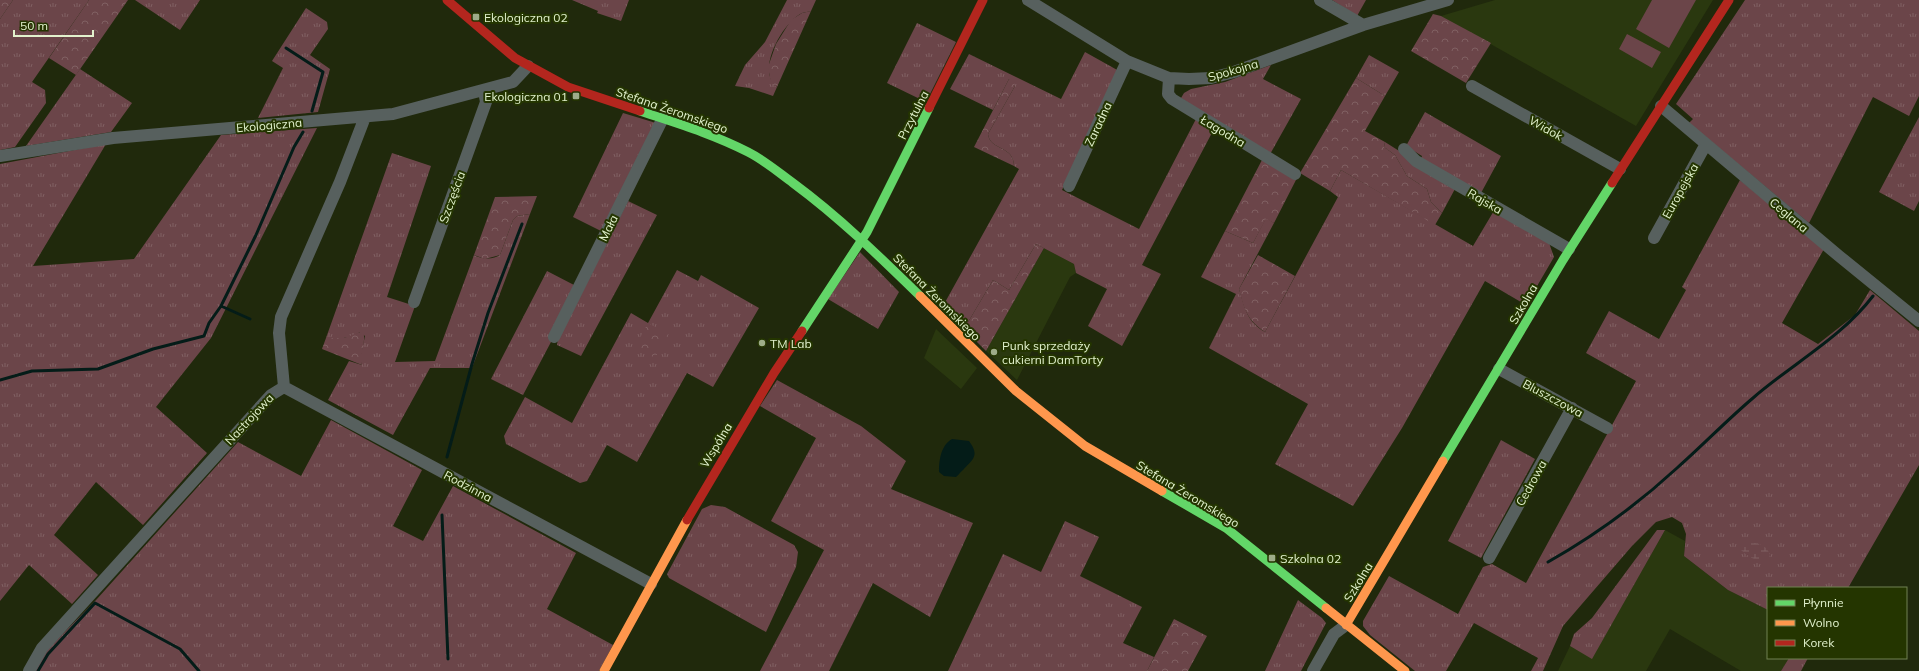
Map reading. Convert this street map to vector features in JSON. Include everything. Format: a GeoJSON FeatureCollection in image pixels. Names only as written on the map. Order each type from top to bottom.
{"type":"FeatureCollection","features":[{"type":"Feature","properties":{"kind":"street","name":"Stefana Żeromskiego"},"geometry":{"type":"LineString","coordinates":[[447,0],[515,58],[573,89],[663,118],[727,141],[760,159],[820,203],[862,239],[1016,391],[1085,446],[1226,528],[1405,671]]}},
{"type":"Feature","properties":{"kind":"street","name":"Przytulna"},"geometry":{"type":"LineString","coordinates":[[862,239],[867,232],[926,116],[983,0]]}},
{"type":"Feature","properties":{"kind":"street","name":"Spokojna"},"geometry":{"type":"LineString","coordinates":[[1028,0],[1128,61],[1169,78],[1211,78],[1234,72],[1363,25],[1448,0]]}},
{"type":"Feature","properties":{"kind":"street"},"geometry":{"type":"LineString","coordinates":[[1320,0],[1363,25]]}},
{"type":"Feature","properties":{"kind":"street","name":"Szkolna"},"geometry":{"type":"LineString","coordinates":[[1346,625],[1570,249],[1729,0]]}},
{"type":"Feature","properties":{"kind":"street","name":"Zaradna"},"geometry":{"type":"LineString","coordinates":[[1069,186],[1128,61]]}},
{"type":"Feature","properties":{"kind":"street","name":"Ekologiczna"},"geometry":{"type":"LineString","coordinates":[[0,156],[113,138],[393,114],[484,91],[513,82],[528,66]]}},
{"type":"Feature","properties":{"kind":"street","name":"Łagodna"},"geometry":{"type":"LineString","coordinates":[[1169,78],[1168,94],[1172,99],[1295,174]]}},
{"type":"Feature","properties":{"kind":"street","name":"Widok"},"geometry":{"type":"LineString","coordinates":[[1472,86],[1620,169]]}},
{"type":"Feature","properties":{"kind":"street","name":"Szczęścia"},"geometry":{"type":"LineString","coordinates":[[414,302],[486,102],[484,91]]}},
{"type":"Feature","properties":{"kind":"street","name":"Ceglana"},"geometry":{"type":"LineString","coordinates":[[1661,106],[1839,256],[1919,321]]}},
{"type":"Feature","properties":{"kind":"street","name":"Nastrojowa"},"geometry":{"type":"LineString","coordinates":[[29,671],[42,648],[81,604],[271,395],[284,387],[279,333],[281,317],[340,182],[366,117]]}},
{"type":"Feature","properties":{"kind":"street","name":"Mała"},"geometry":{"type":"LineString","coordinates":[[554,337],[663,118]]}},
{"type":"Feature","properties":{"kind":"street","name":"Europejska"},"geometry":{"type":"LineString","coordinates":[[1654,238],[1706,144]]}},
{"type":"Feature","properties":{"kind":"street","name":"Rajska"},"geometry":{"type":"LineString","coordinates":[[1404,149],[1416,161],[1570,249]]}},
{"type":"Feature","properties":{"kind":"street","name":"Wspólna"},"geometry":{"type":"LineString","coordinates":[[604,671],[704,489],[774,373],[862,239]]}},
{"type":"Feature","properties":{"kind":"street","name":"Bluszczowa"},"geometry":{"type":"LineString","coordinates":[[1499,369],[1607,428]]}},
{"type":"Feature","properties":{"kind":"street","name":"Rodzinna"},"geometry":{"type":"LineString","coordinates":[[284,387],[651,584]]}},
{"type":"Feature","properties":{"kind":"street","name":"Cedrowa"},"geometry":{"type":"LineString","coordinates":[[1489,558],[1572,408]]}},
{"type":"Feature","properties":{"kind":"street"},"geometry":{"type":"LineString","coordinates":[[1313,671],[1334,634],[1346,625]]}},
{"type":"Feature","properties":{"kind":"shaded area"},"geometry":{"type":"Polygon","coordinates":[[[1495,0],[1713,0],[1636,126],[1441,16],[1495,0]]]}},
{"type":"Feature","properties":{"kind":"shaded area"},"geometry":{"type":"Polygon","coordinates":[[[1044,248],[1074,264],[1076,273],[1070,277],[1017,380],[986,351],[1044,248]]]}},
{"type":"Feature","properties":{"kind":"shaded area"},"geometry":{"type":"Polygon","coordinates":[[[936,329],[977,368],[961,389],[924,358],[936,329]]]}},
{"type":"Feature","properties":{"kind":"shaded area"},"geometry":{"type":"Polygon","coordinates":[[[1665,530],[1685,541],[1684,556],[1728,590],[1767,610],[1767,659],[1788,659],[1781,671],[1741,671],[1670,629],[1646,671],[1558,671],[1570,646],[1592,658],[1665,530]]]}},
{"type":"Feature","properties":{"kind":"green space"},"geometry":{"type":"Polygon","coordinates":[[[0,0],[13,0],[0,19],[0,0]]]}},
{"type":"Feature","properties":{"kind":"green space"},"geometry":{"type":"Polygon","coordinates":[[[13,0],[89,0],[32,82],[45,90],[46,103],[15,147],[0,150],[0,19],[13,0]]]}},
{"type":"Feature","properties":{"kind":"green space"},"geometry":{"type":"Polygon","coordinates":[[[89,0],[128,0],[76,75],[49,58],[89,0]]]}},
{"type":"Feature","properties":{"kind":"green space"},"geometry":{"type":"Polygon","coordinates":[[[135,0],[200,0],[180,30],[135,0]]]}},
{"type":"Feature","properties":{"kind":"green space"},"geometry":{"type":"Polygon","coordinates":[[[572,0],[629,0],[621,21],[597,13],[598,11],[572,0]]]}},
{"type":"Feature","properties":{"kind":"green space"},"geometry":{"type":"Polygon","coordinates":[[[787,0],[816,0],[811,11],[802,13],[787,26],[774,47],[770,59],[769,70],[771,80],[777,87],[773,96],[749,88],[735,86],[745,65],[765,42],[787,0]]]}},
{"type":"Feature","properties":{"kind":"green space"},"geometry":{"type":"Polygon","coordinates":[[[1332,0],[1366,0],[1357,16],[1332,0]]]}},
{"type":"Feature","properties":{"kind":"green space"},"geometry":{"type":"Polygon","coordinates":[[[1652,0],[1696,0],[1669,48],[1636,29],[1652,0]]]}},
{"type":"Feature","properties":{"kind":"green space"},"geometry":{"type":"Polygon","coordinates":[[[1745,0],[1919,0],[1919,96],[1909,116],[1873,97],[1809,223],[1689,123],[1693,119],[1676,104],[1745,0]]]}},
{"type":"Feature","properties":{"kind":"green space"},"geometry":{"type":"Polygon","coordinates":[[[306,8],[327,22],[328,29],[310,55],[330,69],[318,112],[258,118],[283,68],[272,61],[306,8]]]}},
{"type":"Feature","properties":{"kind":"green space"},"geometry":{"type":"Polygon","coordinates":[[[811,11],[777,87],[771,83],[768,67],[776,44],[791,20],[802,13],[811,11]]]}},
{"type":"Feature","properties":{"kind":"green space"},"geometry":{"type":"Polygon","coordinates":[[[1433,14],[1441,16],[1491,43],[1466,83],[1411,51],[1433,14]]]}},
{"type":"Feature","properties":{"kind":"green space"},"geometry":{"type":"Polygon","coordinates":[[[917,23],[956,42],[926,102],[887,83],[917,23]]]}},
{"type":"Feature","properties":{"kind":"green space"},"geometry":{"type":"Polygon","coordinates":[[[1627,34],[1661,52],[1652,68],[1619,49],[1627,34]]]}},
{"type":"Feature","properties":{"kind":"green space"},"geometry":{"type":"Polygon","coordinates":[[[1085,52],[1119,71],[1062,190],[1139,229],[1196,119],[1214,129],[1142,265],[1161,274],[1122,346],[1088,326],[1107,289],[1076,273],[1074,264],[1036,244],[1009,290],[993,280],[964,329],[943,306],[1019,169],[1014,166],[1013,159],[1010,155],[993,143],[988,134],[1015,86],[1009,79],[993,110],[950,89],[969,54],[1061,99],[1085,52]]]}},
{"type":"Feature","properties":{"kind":"green space"},"geometry":{"type":"Polygon","coordinates":[[[1369,55],[1399,72],[1385,96],[1356,78],[1369,55]]]}},
{"type":"Feature","properties":{"kind":"green space"},"geometry":{"type":"Polygon","coordinates":[[[1271,65],[1263,79],[1301,99],[1269,156],[1181,98],[1184,93],[1191,89],[1225,82],[1271,65]]]}},
{"type":"Feature","properties":{"kind":"green space"},"geometry":{"type":"Polygon","coordinates":[[[80,69],[132,103],[111,132],[26,146],[80,69]]]}},
{"type":"Feature","properties":{"kind":"green space"},"geometry":{"type":"Polygon","coordinates":[[[1356,78],[1385,96],[1365,131],[1385,142],[1384,147],[1395,155],[1407,176],[1427,189],[1431,202],[1442,213],[1435,225],[1341,170],[1330,191],[1300,173],[1356,78]]]}},
{"type":"Feature","properties":{"kind":"green space"},"geometry":{"type":"Polygon","coordinates":[[[1009,79],[1014,81],[1015,86],[988,134],[993,143],[1010,155],[1013,159],[1014,166],[974,147],[1009,79]]]}},
{"type":"Feature","properties":{"kind":"green space"},"geometry":{"type":"Polygon","coordinates":[[[1425,112],[1501,156],[1481,193],[1421,159],[1422,156],[1406,146],[1425,112]]]}},
{"type":"Feature","properties":{"kind":"green space"},"geometry":{"type":"Polygon","coordinates":[[[623,113],[656,123],[601,231],[573,217],[623,113]]]}},
{"type":"Feature","properties":{"kind":"green space"},"geometry":{"type":"Polygon","coordinates":[[[1919,117],[1919,201],[1914,211],[1879,192],[1919,117]]]}},
{"type":"Feature","properties":{"kind":"green space"},"geometry":{"type":"Polygon","coordinates":[[[317,128],[211,338],[156,407],[207,453],[143,525],[96,482],[54,535],[98,575],[72,604],[29,565],[0,601],[0,164],[106,144],[33,266],[134,259],[221,135],[317,128]]]}},
{"type":"Feature","properties":{"kind":"green space"},"geometry":{"type":"Polygon","coordinates":[[[1385,142],[1456,187],[1442,213],[1431,202],[1427,189],[1407,176],[1395,155],[1384,147],[1385,142]]]}},
{"type":"Feature","properties":{"kind":"green space"},"geometry":{"type":"Polygon","coordinates":[[[392,153],[431,166],[387,297],[415,306],[395,362],[435,361],[474,255],[494,258],[500,255],[513,220],[517,216],[530,214],[472,368],[430,368],[393,435],[328,400],[349,361],[362,365],[360,359],[365,336],[360,332],[343,338],[326,338],[392,153]]]}},
{"type":"Feature","properties":{"kind":"green space"},"geometry":{"type":"Polygon","coordinates":[[[1263,158],[1297,178],[1274,223],[1266,219],[1253,243],[1225,231],[1263,158]]]}},
{"type":"Feature","properties":{"kind":"green space"},"geometry":{"type":"Polygon","coordinates":[[[1341,170],[1473,246],[1495,209],[1548,240],[1554,257],[1526,305],[1485,281],[1402,428],[1353,506],[1275,464],[1308,404],[1209,348],[1236,294],[1201,277],[1225,231],[1253,243],[1266,218],[1274,223],[1239,289],[1250,319],[1265,332],[1338,197],[1330,191],[1341,170]]]}},
{"type":"Feature","properties":{"kind":"green space"},"geometry":{"type":"Polygon","coordinates":[[[1740,180],[1824,249],[1782,323],[1818,344],[1855,315],[1870,290],[1919,331],[1919,465],[1849,587],[1767,587],[1767,610],[1728,590],[1684,556],[1686,534],[1682,523],[1672,517],[1656,522],[1632,546],[1563,626],[1543,671],[1531,671],[1538,658],[1474,623],[1446,671],[1415,671],[1370,635],[1363,626],[1363,621],[1389,576],[1458,614],[1483,567],[1492,564],[1526,583],[1636,381],[1586,353],[1609,311],[1659,339],[1686,290],[1682,287],[1740,180]]]}},
{"type":"Feature","properties":{"kind":"green space"},"geometry":{"type":"Polygon","coordinates":[[[537,196],[530,214],[517,216],[513,220],[500,255],[485,259],[474,255],[495,197],[537,196]]]}},
{"type":"Feature","properties":{"kind":"green space"},"geometry":{"type":"Polygon","coordinates":[[[628,201],[657,215],[581,356],[557,345],[558,339],[628,201]]]}},
{"type":"Feature","properties":{"kind":"green space"},"geometry":{"type":"Polygon","coordinates":[[[1036,244],[1044,248],[986,351],[964,329],[993,280],[1009,290],[1036,244]]]}},
{"type":"Feature","properties":{"kind":"green space"},"geometry":{"type":"Polygon","coordinates":[[[860,252],[899,292],[878,329],[828,299],[860,252]]]}},
{"type":"Feature","properties":{"kind":"green space"},"geometry":{"type":"Polygon","coordinates":[[[1258,255],[1295,276],[1265,332],[1254,323],[1247,314],[1239,289],[1258,255]]]}},
{"type":"Feature","properties":{"kind":"green space"},"geometry":{"type":"Polygon","coordinates":[[[677,270],[698,281],[701,275],[759,308],[713,387],[687,373],[637,462],[607,445],[587,481],[580,483],[506,444],[504,436],[525,397],[572,423],[631,313],[648,323],[677,270]]]}},
{"type":"Feature","properties":{"kind":"green space"},"geometry":{"type":"Polygon","coordinates":[[[547,271],[574,285],[551,342],[523,395],[491,379],[547,271]]]}},
{"type":"Feature","properties":{"kind":"green space"},"geometry":{"type":"Polygon","coordinates":[[[648,323],[668,334],[655,358],[635,347],[648,323]]]}},
{"type":"Feature","properties":{"kind":"green space"},"geometry":{"type":"Polygon","coordinates":[[[363,331],[364,339],[361,357],[362,365],[322,349],[326,338],[344,338],[363,331]]]}},
{"type":"Feature","properties":{"kind":"green space"},"geometry":{"type":"Polygon","coordinates":[[[777,380],[861,426],[906,461],[891,489],[973,523],[930,617],[873,583],[829,671],[760,671],[824,550],[771,521],[816,438],[760,406],[777,380]]]}},
{"type":"Feature","properties":{"kind":"green space"},"geometry":{"type":"Polygon","coordinates":[[[331,420],[422,470],[393,526],[423,541],[453,486],[576,553],[547,609],[613,645],[599,671],[35,671],[46,651],[97,599],[238,442],[301,476],[331,420]]]}},
{"type":"Feature","properties":{"kind":"green space"},"geometry":{"type":"Polygon","coordinates":[[[1501,440],[1535,459],[1481,558],[1448,541],[1501,440]]]}},
{"type":"Feature","properties":{"kind":"green space"},"geometry":{"type":"Polygon","coordinates":[[[711,505],[725,507],[794,545],[798,552],[796,567],[766,632],[669,578],[667,574],[702,509],[711,505]]]}},
{"type":"Feature","properties":{"kind":"green space"},"geometry":{"type":"Polygon","coordinates":[[[1065,521],[1099,537],[1080,576],[1142,607],[1123,643],[1154,657],[1147,671],[948,671],[1003,554],[1041,572],[1065,521]]]}},
{"type":"Feature","properties":{"kind":"green space"},"geometry":{"type":"Polygon","coordinates":[[[1657,530],[1665,530],[1592,659],[1570,646],[1574,634],[1592,618],[1657,530]]]}},
{"type":"Feature","properties":{"kind":"green space"},"geometry":{"type":"Polygon","coordinates":[[[1746,543],[1757,543],[1764,546],[1770,555],[1768,559],[1757,560],[1747,555],[1741,550],[1741,545],[1746,543]]]}},
{"type":"Feature","properties":{"kind":"green space"},"geometry":{"type":"Polygon","coordinates":[[[1298,600],[1322,618],[1326,623],[1301,671],[1265,671],[1298,600]]]}},
{"type":"Feature","properties":{"kind":"green space"},"geometry":{"type":"Polygon","coordinates":[[[1174,619],[1207,636],[1188,671],[1147,671],[1174,619]]]}},
{"type":"Feature","properties":{"kind":"green space"},"geometry":{"type":"Polygon","coordinates":[[[1788,659],[1807,659],[1801,671],[1781,671],[1788,659]]]}},
{"type":"Feature","properties":{"kind":"water"},"geometry":{"type":"Polygon","coordinates":[[[952,439],[969,441],[975,454],[972,460],[956,477],[944,476],[939,472],[939,463],[943,449],[952,439]]]}},
{"type":"Feature","properties":{"kind":"waterway"},"geometry":{"type":"LineString","coordinates":[[286,48],[323,72],[312,111]]}},
{"type":"Feature","properties":{"kind":"waterway"},"geometry":{"type":"LineString","coordinates":[[0,380],[32,371],[98,369],[153,349],[204,336],[209,323],[221,306],[256,235],[294,147],[303,132]]}},
{"type":"Feature","properties":{"kind":"waterway"},"geometry":{"type":"LineString","coordinates":[[447,457],[472,364],[488,313],[522,224]]}},
{"type":"Feature","properties":{"kind":"waterway"},"geometry":{"type":"LineString","coordinates":[[1548,562],[1599,530],[1647,494],[1753,398],[1846,325],[1873,296]]}},
{"type":"Feature","properties":{"kind":"waterway"},"geometry":{"type":"LineString","coordinates":[[221,306],[250,319]]}},
{"type":"Feature","properties":{"kind":"waterway"},"geometry":{"type":"LineString","coordinates":[[442,515],[448,659]]}},
{"type":"Feature","properties":{"kind":"waterway"},"geometry":{"type":"LineString","coordinates":[[38,671],[48,654],[95,603],[180,649],[199,671]]}},
{"type":"Feature","properties":{"kind":"traffic: fast"},"geometry":{"type":"LineString","coordinates":[[802,331],[867,232],[929,108]]}},
{"type":"Feature","properties":{"kind":"traffic: fast"},"geometry":{"type":"LineString","coordinates":[[640,111],[708,134],[748,152],[771,166],[843,223],[920,296]]}},
{"type":"Feature","properties":{"kind":"traffic: fast"},"geometry":{"type":"LineString","coordinates":[[1443,461],[1563,260],[1612,183]]}},
{"type":"Feature","properties":{"kind":"traffic: fast"},"geometry":{"type":"LineString","coordinates":[[1162,491],[1226,528],[1326,608]]}},
{"type":"Feature","properties":{"kind":"traffic: slow"},"geometry":{"type":"LineString","coordinates":[[920,296],[1016,391],[1085,446],[1162,491]]}},
{"type":"Feature","properties":{"kind":"traffic: slow"},"geometry":{"type":"LineString","coordinates":[[1346,625],[1443,461]]}},
{"type":"Feature","properties":{"kind":"traffic: slow"},"geometry":{"type":"LineString","coordinates":[[604,671],[687,520]]}},
{"type":"Feature","properties":{"kind":"traffic: slow"},"geometry":{"type":"LineString","coordinates":[[1326,608],[1405,671]]}},
{"type":"Feature","properties":{"kind":"traffic: jam"},"geometry":{"type":"LineString","coordinates":[[447,0],[515,58],[568,87],[640,111]]}},
{"type":"Feature","properties":{"kind":"traffic: jam"},"geometry":{"type":"LineString","coordinates":[[929,108],[983,0]]}},
{"type":"Feature","properties":{"kind":"traffic: jam"},"geometry":{"type":"LineString","coordinates":[[1612,183],[1729,0]]}},
{"type":"Feature","properties":{"kind":"traffic: jam"},"geometry":{"type":"LineString","coordinates":[[687,520],[774,373],[802,331]]}},
{"type":"Feature","properties":{"kind":"place","name":"Ekologiczna 02"},"geometry":{"type":"Point","coordinates":[476,17]}},
{"type":"Feature","properties":{"kind":"place","name":"Ekologiczna 01"},"geometry":{"type":"Point","coordinates":[576,96]}},
{"type":"Feature","properties":{"kind":"place","name":"TM Lab"},"geometry":{"type":"Point","coordinates":[762,343]}},
{"type":"Feature","properties":{"kind":"place","name":"Punk sprzedaży cukierni DamTorty"},"geometry":{"type":"Point","coordinates":[994,352]}},
{"type":"Feature","properties":{"kind":"place","name":"Szkolna 02"},"geometry":{"type":"Point","coordinates":[1272,558]}}]}
